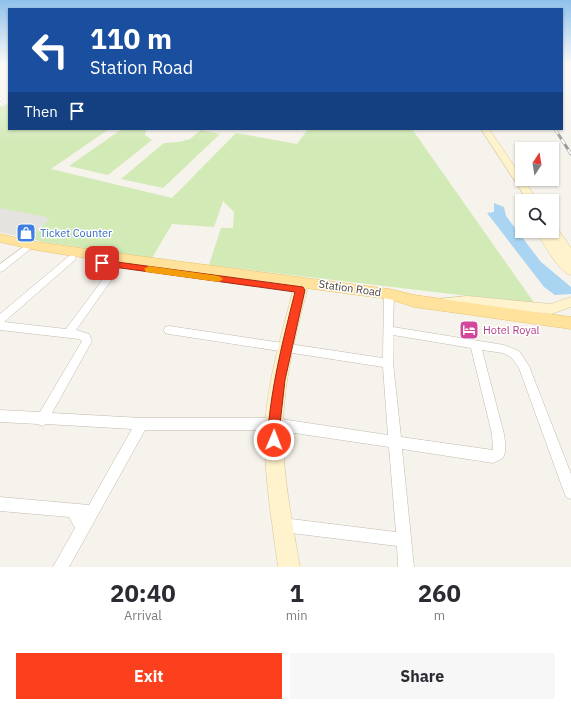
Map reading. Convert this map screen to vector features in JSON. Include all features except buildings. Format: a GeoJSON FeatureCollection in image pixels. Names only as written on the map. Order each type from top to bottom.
{"type":"FeatureCollection","features":[{"type":"Feature","properties":{"kind":"main road","name":"Station Road"},"geometry":{"type":"LineString","coordinates":[[0,238],[27,248],[72,258],[300,290],[389,298]]}},
{"type":"Feature","properties":{"kind":"main road","name":"Station Road"},"geometry":{"type":"LineString","coordinates":[[0,245],[123,259],[571,323]]}},
{"type":"Feature","properties":{"kind":"street"},"geometry":{"type":"LineString","coordinates":[[478,130],[519,194]]}},
{"type":"Feature","properties":{"kind":"street"},"geometry":{"type":"LineString","coordinates":[[486,130],[528,194]]}},
{"type":"Feature","properties":{"kind":"street"},"geometry":{"type":"LineString","coordinates":[[546,238],[556,254],[571,271]]}},
{"type":"Feature","properties":{"kind":"street"},"geometry":{"type":"LineString","coordinates":[[558,238],[571,260]]}},
{"type":"Feature","properties":{"kind":"street"},"geometry":{"type":"LineString","coordinates":[[0,268],[27,248]]}},
{"type":"Feature","properties":{"kind":"street"},"geometry":{"type":"LineString","coordinates":[[0,320],[72,258]]}},
{"type":"Feature","properties":{"kind":"street"},"geometry":{"type":"LineString","coordinates":[[68,334],[118,265]]}},
{"type":"Feature","properties":{"kind":"street"},"geometry":{"type":"LineString","coordinates":[[289,567],[275,472],[274,424],[279,380],[300,290]]}},
{"type":"Feature","properties":{"kind":"street"},"geometry":{"type":"LineString","coordinates":[[389,298],[388,363],[406,567]]}},
{"type":"Feature","properties":{"kind":"street"},"geometry":{"type":"LineString","coordinates":[[435,304],[467,301],[551,309],[571,302]]}},
{"type":"Feature","properties":{"kind":"street"},"geometry":{"type":"LineString","coordinates":[[0,326],[80,335],[85,337],[87,341],[42,420]]}},
{"type":"Feature","properties":{"kind":"street"},"geometry":{"type":"LineString","coordinates":[[169,330],[388,363]]}},
{"type":"Feature","properties":{"kind":"street"},"geometry":{"type":"LineString","coordinates":[[389,330],[504,349],[515,354],[524,366],[571,492]]}},
{"type":"Feature","properties":{"kind":"street"},"geometry":{"type":"LineString","coordinates":[[0,416],[42,420],[142,424],[274,424],[493,457],[499,454],[500,448],[498,434],[475,344]]}},
{"type":"Feature","properties":{"kind":"street"},"geometry":{"type":"LineString","coordinates":[[61,567],[142,424]]}},
{"type":"Feature","properties":{"kind":"street"},"geometry":{"type":"LineString","coordinates":[[0,504],[92,512]]}},
{"type":"Feature","properties":{"kind":"street"},"geometry":{"type":"LineString","coordinates":[[73,511],[83,528]]}},
{"type":"Feature","properties":{"kind":"street"},"geometry":{"type":"LineString","coordinates":[[283,525],[403,540]]}},
{"type":"Feature","properties":{"kind":"green space"},"geometry":{"type":"Polygon","coordinates":[[[8,103],[8,130],[108,130],[51,169],[172,198],[236,133],[297,144],[307,130],[413,130],[535,304],[209,265],[221,228],[233,228],[234,212],[223,201],[214,227],[172,224],[152,258],[44,242],[0,232],[0,107],[8,103]]]}},
{"type":"Feature","properties":{"kind":"green space"},"geometry":{"type":"Polygon","coordinates":[[[121,130],[146,130],[145,135],[152,140],[108,175],[69,166],[121,130]]]}},
{"type":"Feature","properties":{"kind":"green space"},"geometry":{"type":"Polygon","coordinates":[[[201,130],[220,134],[163,188],[121,179],[164,143],[179,142],[190,139],[201,130]]]}},
{"type":"Feature","properties":{"kind":"shaded area"},"geometry":{"type":"Polygon","coordinates":[[[0,208],[46,217],[49,219],[29,239],[0,232],[0,208]]]}},
{"type":"Feature","properties":{"kind":"water"},"geometry":{"type":"Polygon","coordinates":[[[494,203],[504,207],[506,216],[515,228],[515,238],[523,238],[541,262],[571,287],[571,294],[555,295],[544,287],[487,213],[494,212],[494,203]]]}},
{"type":"Feature","properties":{"kind":"railway"},"geometry":{"type":"LineString","coordinates":[[556,130],[571,154]]}},
{"type":"Feature","properties":{"kind":"slow traffic"},"geometry":{"type":"LineString","coordinates":[[149,269],[219,279]]}},
{"type":"Feature","properties":{"kind":"place","name":"Ticket Counter"},"geometry":{"type":"Point","coordinates":[26,233]}},
{"type":"Feature","properties":{"kind":"place","name":"Hotel Royal"},"geometry":{"type":"Point","coordinates":[469,330]}},
{"type":"Feature","properties":{"kind":"route"},"geometry":{"type":"LineString","coordinates":[[102,263],[300,290],[279,380],[274,424],[274,440]]}}]}
